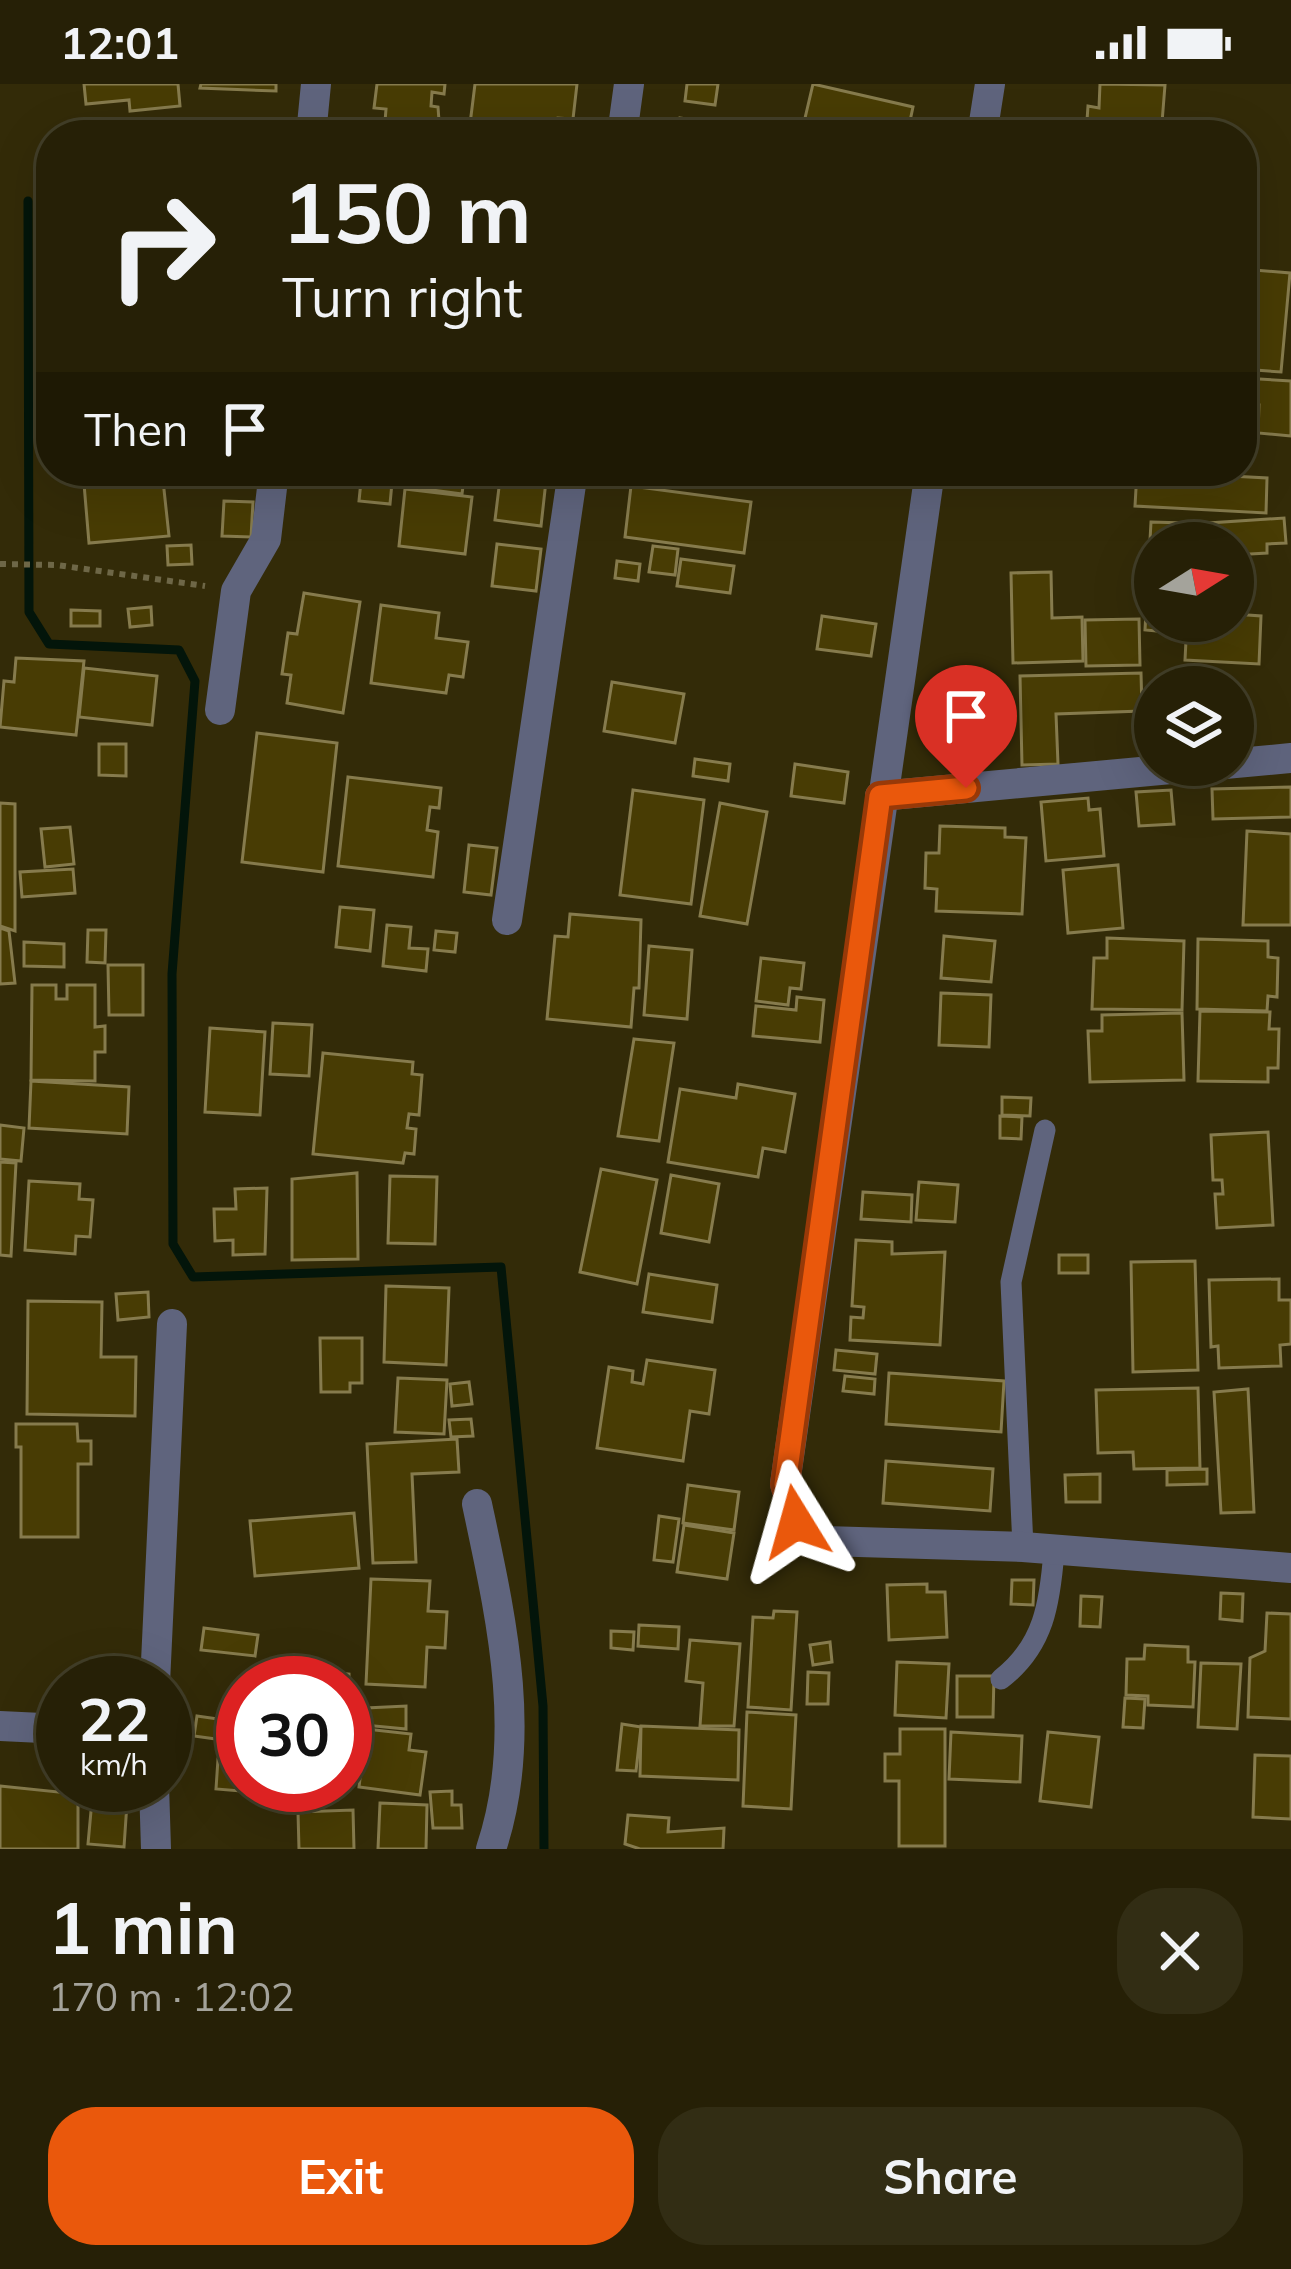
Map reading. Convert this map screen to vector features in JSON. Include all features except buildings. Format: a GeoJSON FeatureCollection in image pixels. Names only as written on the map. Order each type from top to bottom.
{"type":"FeatureCollection","features":[{"type":"Feature","properties":{"kind":"street"},"geometry":{"type":"LineString","coordinates":[[312,120],[316,84]]}},
{"type":"Feature","properties":{"kind":"street"},"geometry":{"type":"LineString","coordinates":[[624,120],[629,84]]}},
{"type":"Feature","properties":{"kind":"street"},"geometry":{"type":"LineString","coordinates":[[984,120],[990,84]]}},
{"type":"Feature","properties":{"kind":"street"},"geometry":{"type":"LineString","coordinates":[[220,710],[236,591],[266,539],[272,486]]}},
{"type":"Feature","properties":{"kind":"street"},"geometry":{"type":"LineString","coordinates":[[507,920],[571,486]]}},
{"type":"Feature","properties":{"kind":"street"},"geometry":{"type":"LineString","coordinates":[[928,486],[785,1484],[796,1522],[825,1541],[1039,1549],[1291,1568]]}},
{"type":"Feature","properties":{"kind":"street"},"geometry":{"type":"LineString","coordinates":[[880,796],[1291,758]]}},
{"type":"Feature","properties":{"kind":"street"},"geometry":{"type":"LineString","coordinates":[[156,1656],[172,1324]]}},
{"type":"Feature","properties":{"kind":"street"},"geometry":{"type":"LineString","coordinates":[[477,1504],[501,1614],[512,1742],[502,1817],[491,1849]]}},
{"type":"Feature","properties":{"kind":"street"},"geometry":{"type":"LineString","coordinates":[[0,1726],[36,1728]]}},
{"type":"Feature","properties":{"kind":"street"},"geometry":{"type":"LineString","coordinates":[[155,1812],[156,1849]]}},
{"type":"Feature","properties":{"kind":"lane"},"geometry":{"type":"LineString","coordinates":[[1001,1679],[1036,1645],[1049,1598],[1039,1549],[1011,1282],[1045,1130]]}},
{"type":"Feature","properties":{"kind":"path"},"geometry":{"type":"LineString","coordinates":[[0,564],[57,565],[236,591]]}},
{"type":"Feature","properties":{"kind":"waterway"},"geometry":{"type":"LineString","coordinates":[[28,201],[29,612],[49,644],[179,650],[195,681],[172,974],[173,1244],[193,1277],[501,1267],[543,1706],[544,1849]]}},
{"type":"Feature","properties":{"kind":"route"},"geometry":{"type":"LineString","coordinates":[[796,1522],[785,1484],[880,796],[966,788]]}}]}
